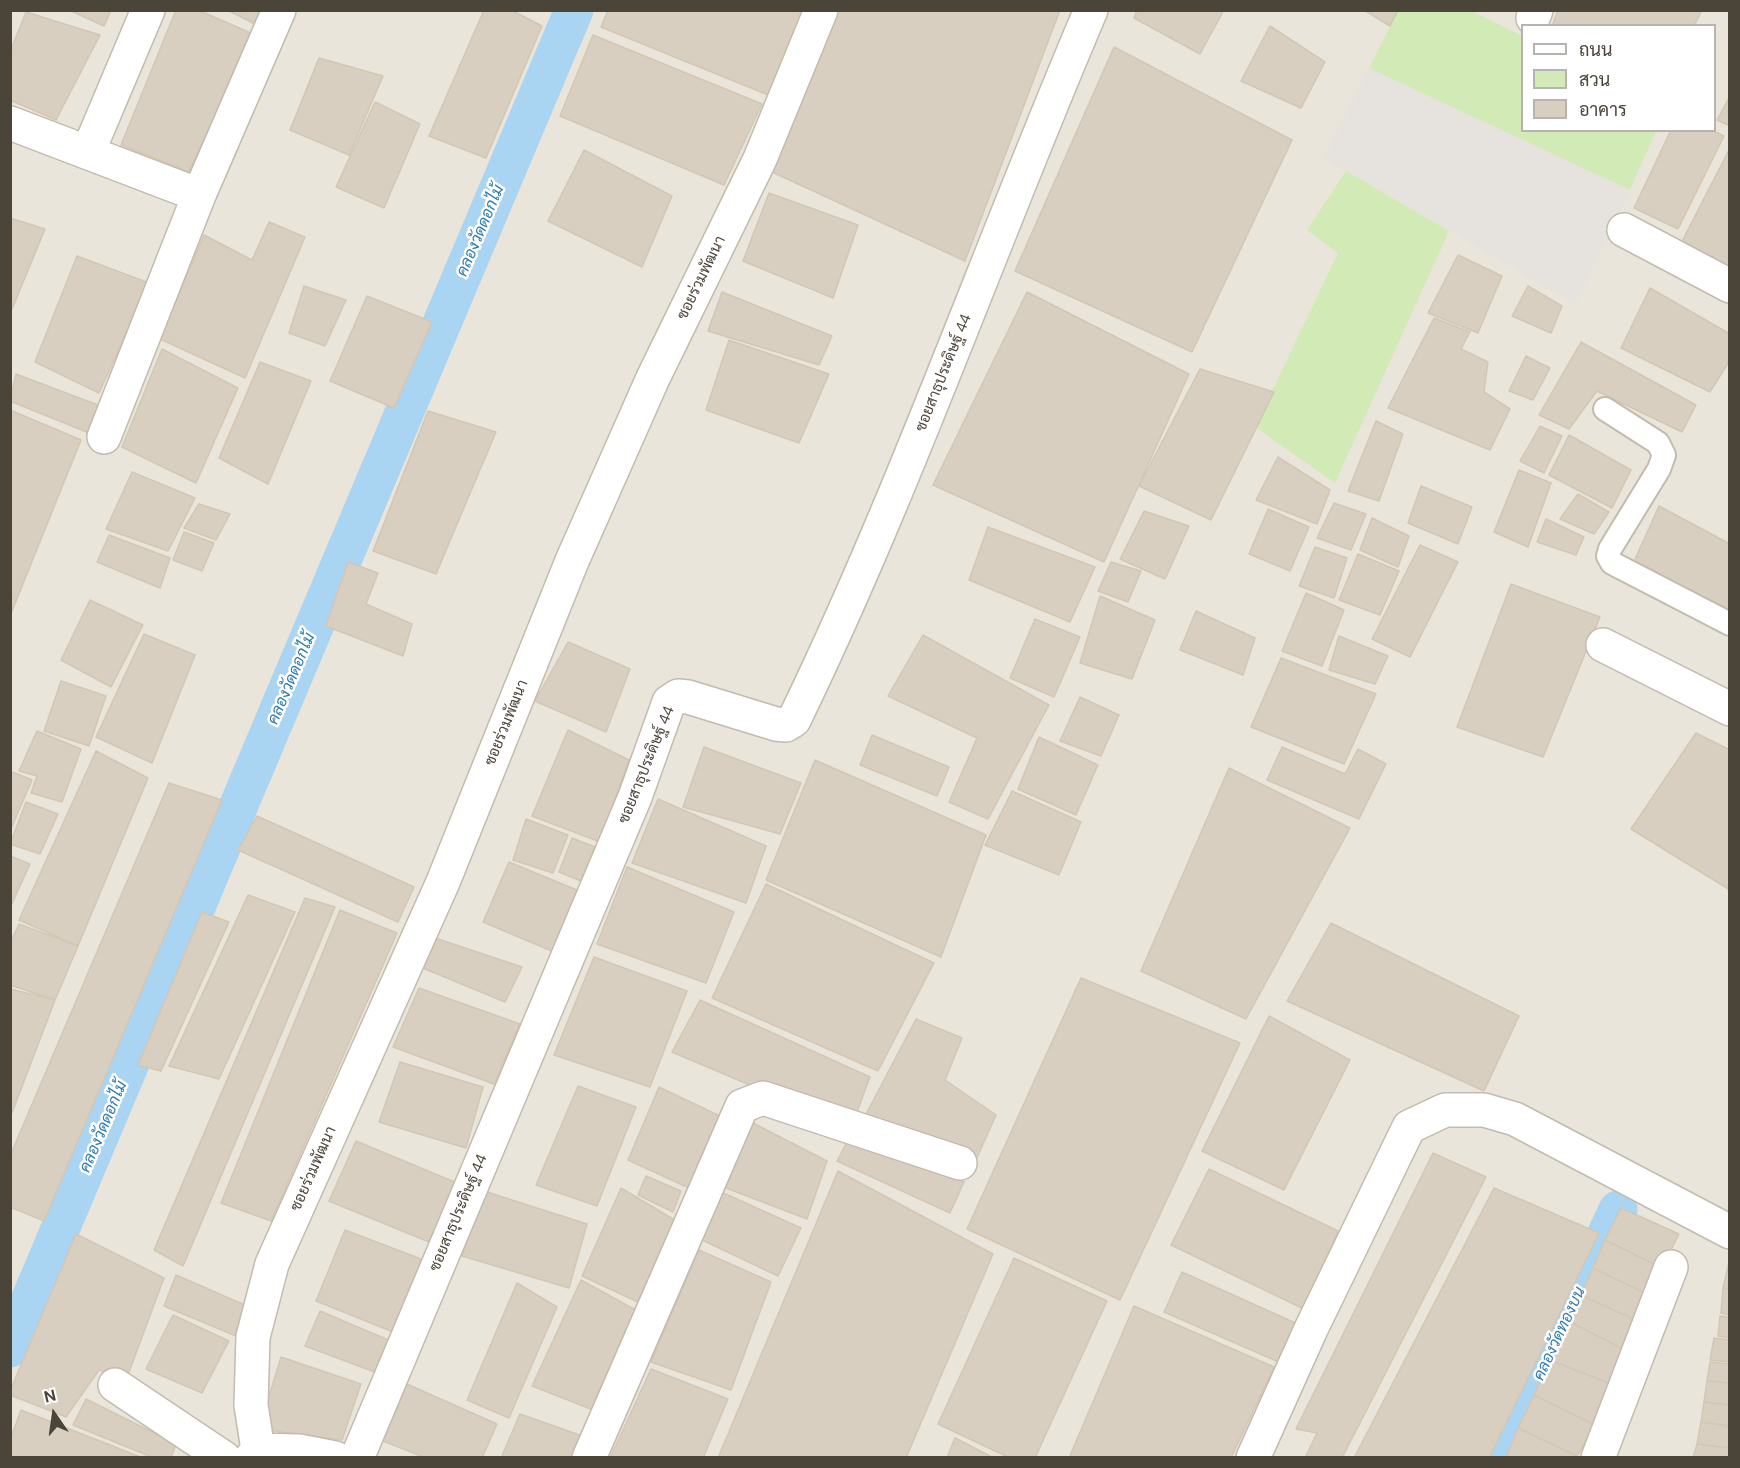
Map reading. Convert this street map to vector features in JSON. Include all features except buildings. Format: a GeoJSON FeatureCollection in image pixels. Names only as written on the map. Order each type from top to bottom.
{"type":"FeatureCollection","features":[{"type":"Feature","properties":{"kind":"street"},"geometry":{"type":"LineString","coordinates":[[88,152],[148,10]]}},
{"type":"Feature","properties":{"kind":"street"},"geometry":{"type":"LineString","coordinates":[[104,437],[199,195],[279,10]]}},
{"type":"Feature","properties":{"kind":"street","name":"ซอยร่วมพัฒนา"},"geometry":{"type":"LineString","coordinates":[[255,1454],[250,1405],[253,1336],[272,1264],[443,882],[572,561],[653,378],[760,159],[821,10]]}},
{"type":"Feature","properties":{"kind":"street","name":"ซอยสาธุประดิษฐ์ 44"},"geometry":{"type":"LineString","coordinates":[[357,1458],[635,797],[669,702],[678,696],[688,697],[776,724],[786,725],[794,720],[948,366],[1051,103],[1091,10]]}},
{"type":"Feature","properties":{"kind":"street"},"geometry":{"type":"LineString","coordinates":[[10,123],[199,195]]}},
{"type":"Feature","properties":{"kind":"street"},"geometry":{"type":"LineString","coordinates":[[1624,230],[1730,286]]}},
{"type":"Feature","properties":{"kind":"street"},"geometry":{"type":"LineString","coordinates":[[1603,645],[1730,709]]}},
{"type":"Feature","properties":{"kind":"street"},"geometry":{"type":"LineString","coordinates":[[589,1458],[742,1106],[763,1098],[960,1163]]}},
{"type":"Feature","properties":{"kind":"street"},"geometry":{"type":"LineString","coordinates":[[1253,1458],[1311,1329],[1408,1127],[1445,1110],[1484,1110],[1515,1119],[1730,1232]]}},
{"type":"Feature","properties":{"kind":"street"},"geometry":{"type":"LineString","coordinates":[[1598,1458],[1671,1267]]}},
{"type":"Feature","properties":{"kind":"street"},"geometry":{"type":"LineString","coordinates":[[115,1385],[224,1458]]}},
{"type":"Feature","properties":{"kind":"street"},"geometry":{"type":"LineString","coordinates":[[255,1454],[299,1451],[335,1458]]}},
{"type":"Feature","properties":{"kind":"lane"},"geometry":{"type":"LineString","coordinates":[[1605,409],[1658,442],[1664,455],[1659,469],[1610,549],[1608,556],[1612,563],[1730,624]]}},
{"type":"Feature","properties":{"kind":"shaded area"},"geometry":{"type":"Polygon","coordinates":[[[10,11],[1729,11],[1729,1457],[11,1457],[10,11]]]}},
{"type":"Feature","properties":{"kind":"shaded area"},"geometry":{"type":"Polygon","coordinates":[[[1369,68],[1630,190],[1575,304],[1324,158],[1369,68]]]}},
{"type":"Feature","properties":{"kind":"green space"},"geometry":{"type":"Polygon","coordinates":[[[1398,11],[1472,11],[1521,36],[1521,132],[1656,132],[1630,190],[1369,68],[1398,11]]]}},
{"type":"Feature","properties":{"kind":"green space"},"geometry":{"type":"Polygon","coordinates":[[[1346,171],[1449,231],[1335,483],[1255,427],[1338,253],[1307,230],[1346,171]]]}},
{"type":"Feature","properties":{"kind":"waterway","name":"คลองวัดดอกไม้"},"geometry":{"type":"LineString","coordinates":[[10,1348],[574,10]]}},
{"type":"Feature","properties":{"kind":"waterway","name":"คลองวัดทองบน"},"geometry":{"type":"LineString","coordinates":[[1502,1458],[1618,1210]]}}]}
